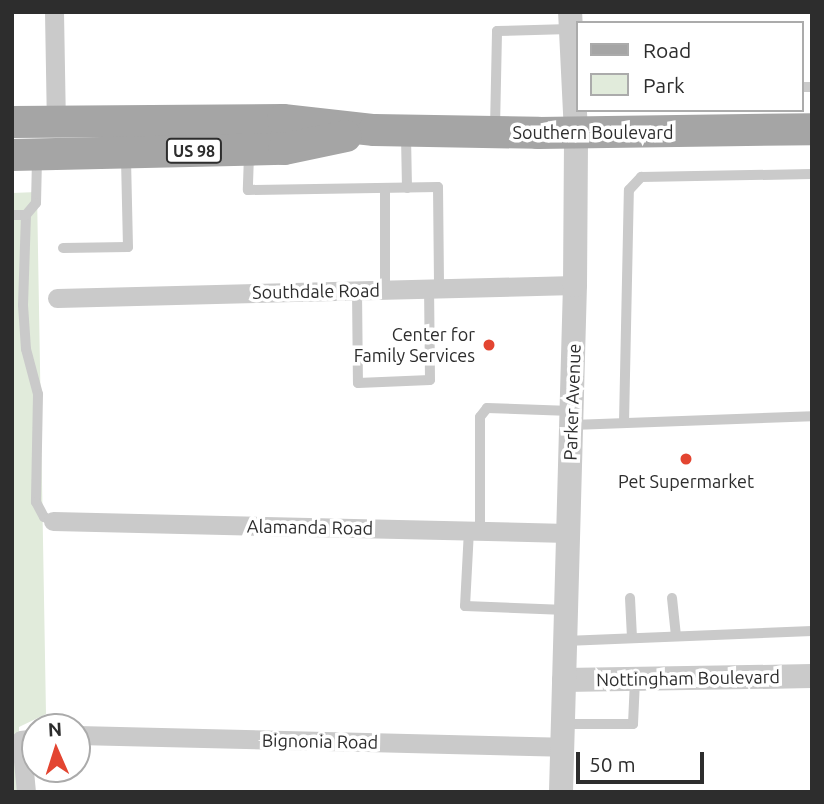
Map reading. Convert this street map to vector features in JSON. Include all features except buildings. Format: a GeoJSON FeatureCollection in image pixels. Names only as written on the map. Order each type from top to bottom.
{"type":"FeatureCollection","features":[{"type":"Feature","properties":{"kind":"main road","name":"Southern Boulevard"},"geometry":{"type":"LineString","coordinates":[[12,122],[283,120],[374,130],[576,133],[631,127],[812,129]]}},
{"type":"Feature","properties":{"kind":"main road"},"geometry":{"type":"LineString","coordinates":[[21,150],[56,122]]}},
{"type":"Feature","properties":{"kind":"main road","name":"Southern Boulevard"},"geometry":{"type":"LineString","coordinates":[[21,150],[126,153],[284,149],[374,130]]}},
{"type":"Feature","properties":{"kind":"street"},"geometry":{"type":"LineString","coordinates":[[54,12],[56,122]]}},
{"type":"Feature","properties":{"kind":"street","name":"Parker Avenue"},"geometry":{"type":"LineString","coordinates":[[561,792],[576,285],[573,24]]}},
{"type":"Feature","properties":{"kind":"street","name":"Southdale Road"},"geometry":{"type":"LineString","coordinates":[[57,298],[576,285]]}},
{"type":"Feature","properties":{"kind":"street","name":"Alamanda Road"},"geometry":{"type":"LineString","coordinates":[[53,521],[568,533]]}},
{"type":"Feature","properties":{"kind":"street","name":"Nottingham Boulevard"},"geometry":{"type":"LineString","coordinates":[[564,681],[812,676]]}},
{"type":"Feature","properties":{"kind":"street","name":"Bignonia Road"},"geometry":{"type":"LineString","coordinates":[[91,735],[563,735]]}},
{"type":"Feature","properties":{"kind":"lane"},"geometry":{"type":"LineString","coordinates":[[495,132],[496,31],[573,24]]}},
{"type":"Feature","properties":{"kind":"lane"},"geometry":{"type":"LineString","coordinates":[[406,130],[407,188]]}},
{"type":"Feature","properties":{"kind":"lane"},"geometry":{"type":"LineString","coordinates":[[21,150],[36,203],[26,215],[18,305],[38,394],[36,502],[44,517],[53,521]]}},
{"type":"Feature","properties":{"kind":"lane"},"geometry":{"type":"LineString","coordinates":[[249,150],[248,190],[438,187],[430,380],[358,383],[357,290]]}},
{"type":"Feature","properties":{"kind":"lane"},"geometry":{"type":"LineString","coordinates":[[63,248],[128,247],[126,153]]}},
{"type":"Feature","properties":{"kind":"lane"},"geometry":{"type":"LineString","coordinates":[[624,423],[629,190],[641,177],[812,174]]}},
{"type":"Feature","properties":{"kind":"lane"},"geometry":{"type":"LineString","coordinates":[[385,188],[385,290]]}},
{"type":"Feature","properties":{"kind":"lane"},"geometry":{"type":"LineString","coordinates":[[12,215],[26,215]]}},
{"type":"Feature","properties":{"kind":"lane"},"geometry":{"type":"LineString","coordinates":[[566,610],[465,606],[474,531],[480,417],[486,408],[624,423],[812,416]]}},
{"type":"Feature","properties":{"kind":"lane"},"geometry":{"type":"LineString","coordinates":[[630,598],[632,638]]}},
{"type":"Feature","properties":{"kind":"lane"},"geometry":{"type":"LineString","coordinates":[[673,598],[676,636]]}},
{"type":"Feature","properties":{"kind":"lane"},"geometry":{"type":"LineString","coordinates":[[565,641],[812,631]]}},
{"type":"Feature","properties":{"kind":"lane"},"geometry":{"type":"LineString","coordinates":[[563,735],[633,724],[635,679]]}},
{"type":"Feature","properties":{"kind":"green space"},"geometry":{"type":"Polygon","coordinates":[[[37,192],[46,713],[21,713],[18,792],[12,792],[12,193],[37,192]]]}},
{"type":"Feature","properties":{"kind":"place","name":"Center for Family Services"},"geometry":{"type":"Point","coordinates":[489,345]}},
{"type":"Feature","properties":{"kind":"place","name":"Pet Supermarket"},"geometry":{"type":"Point","coordinates":[686,459]}}]}
